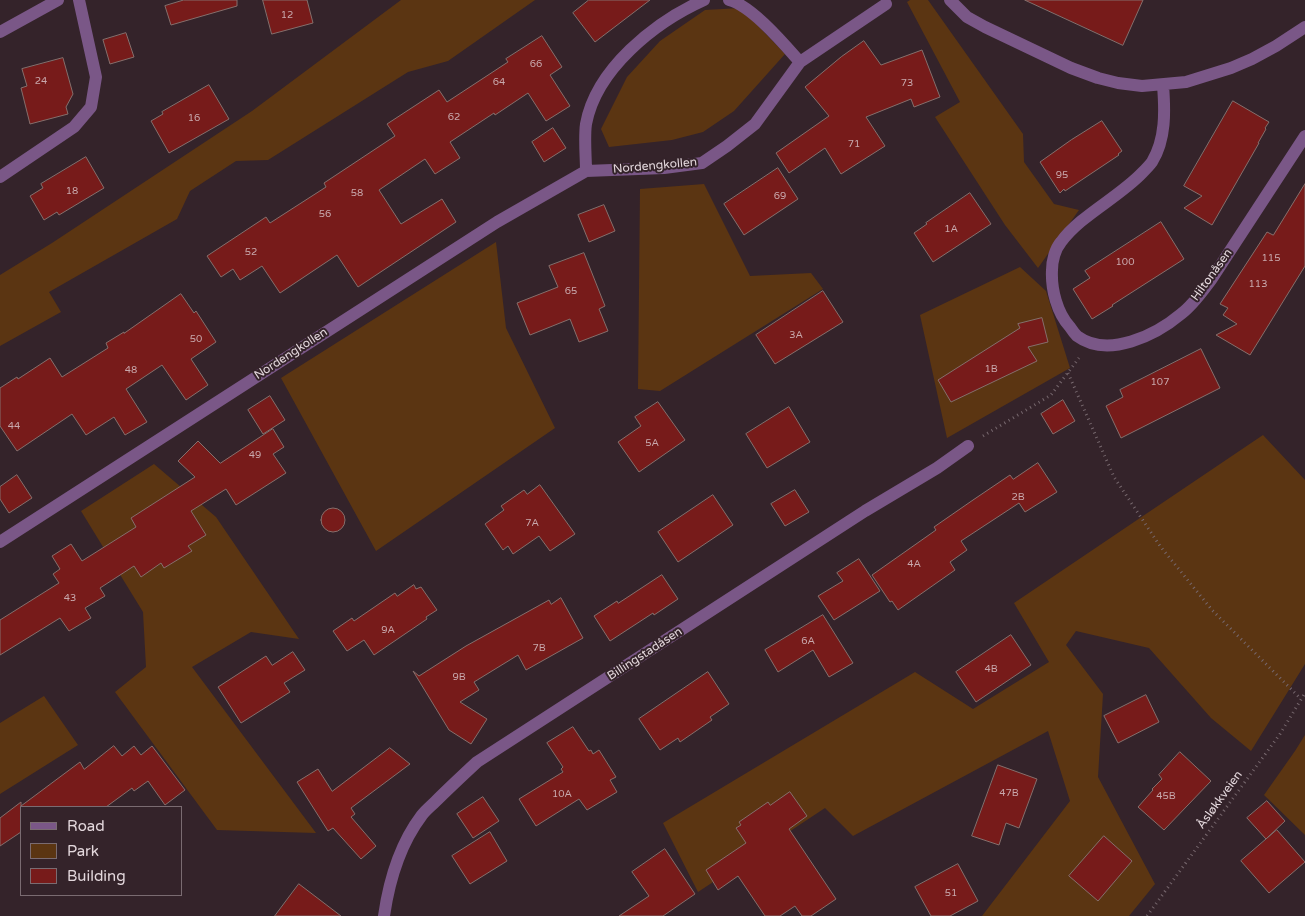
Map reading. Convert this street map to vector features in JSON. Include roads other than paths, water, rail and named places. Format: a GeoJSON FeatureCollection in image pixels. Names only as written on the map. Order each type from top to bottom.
{"type":"FeatureCollection","features":[{"type":"Feature","properties":{"kind":"street"},"geometry":{"type":"LineString","coordinates":[[0,32],[58,0]]}},
{"type":"Feature","properties":{"kind":"street"},"geometry":{"type":"LineString","coordinates":[[0,177],[74,127],[90,107],[96,77],[79,0]]}},
{"type":"Feature","properties":{"kind":"street"},"geometry":{"type":"LineString","coordinates":[[586,171],[586,125],[596,93],[618,62],[645,36],[685,9],[704,0]]}},
{"type":"Feature","properties":{"kind":"street"},"geometry":{"type":"LineString","coordinates":[[729,0],[734,1],[749,11],[769,28],[800,62]]}},
{"type":"Feature","properties":{"kind":"street"},"geometry":{"type":"LineString","coordinates":[[950,0],[967,17],[1071,68],[1098,78],[1142,86],[1186,82],[1231,68],[1276,46],[1305,27]]}},
{"type":"Feature","properties":{"kind":"street","name":"Nordengkollen"},"geometry":{"type":"LineString","coordinates":[[0,542],[497,222],[586,171],[664,168],[702,163],[755,124],[800,62],[886,4]]}},
{"type":"Feature","properties":{"kind":"street","name":"Hiltonåsen"},"geometry":{"type":"LineString","coordinates":[[1163,85],[1165,115],[1160,146],[1151,163],[1137,178],[1112,199],[1086,217],[1060,243],[1055,254],[1052,270],[1054,289],[1064,321],[1077,335],[1091,342],[1104,345],[1134,341],[1154,332],[1182,313],[1199,296],[1211,280],[1305,136]]}},
{"type":"Feature","properties":{"kind":"street","name":"Billingstadåsen"},"geometry":{"type":"LineString","coordinates":[[384,916],[386,899],[394,870],[422,815],[477,762],[865,511],[937,468],[968,446]]}}]}
